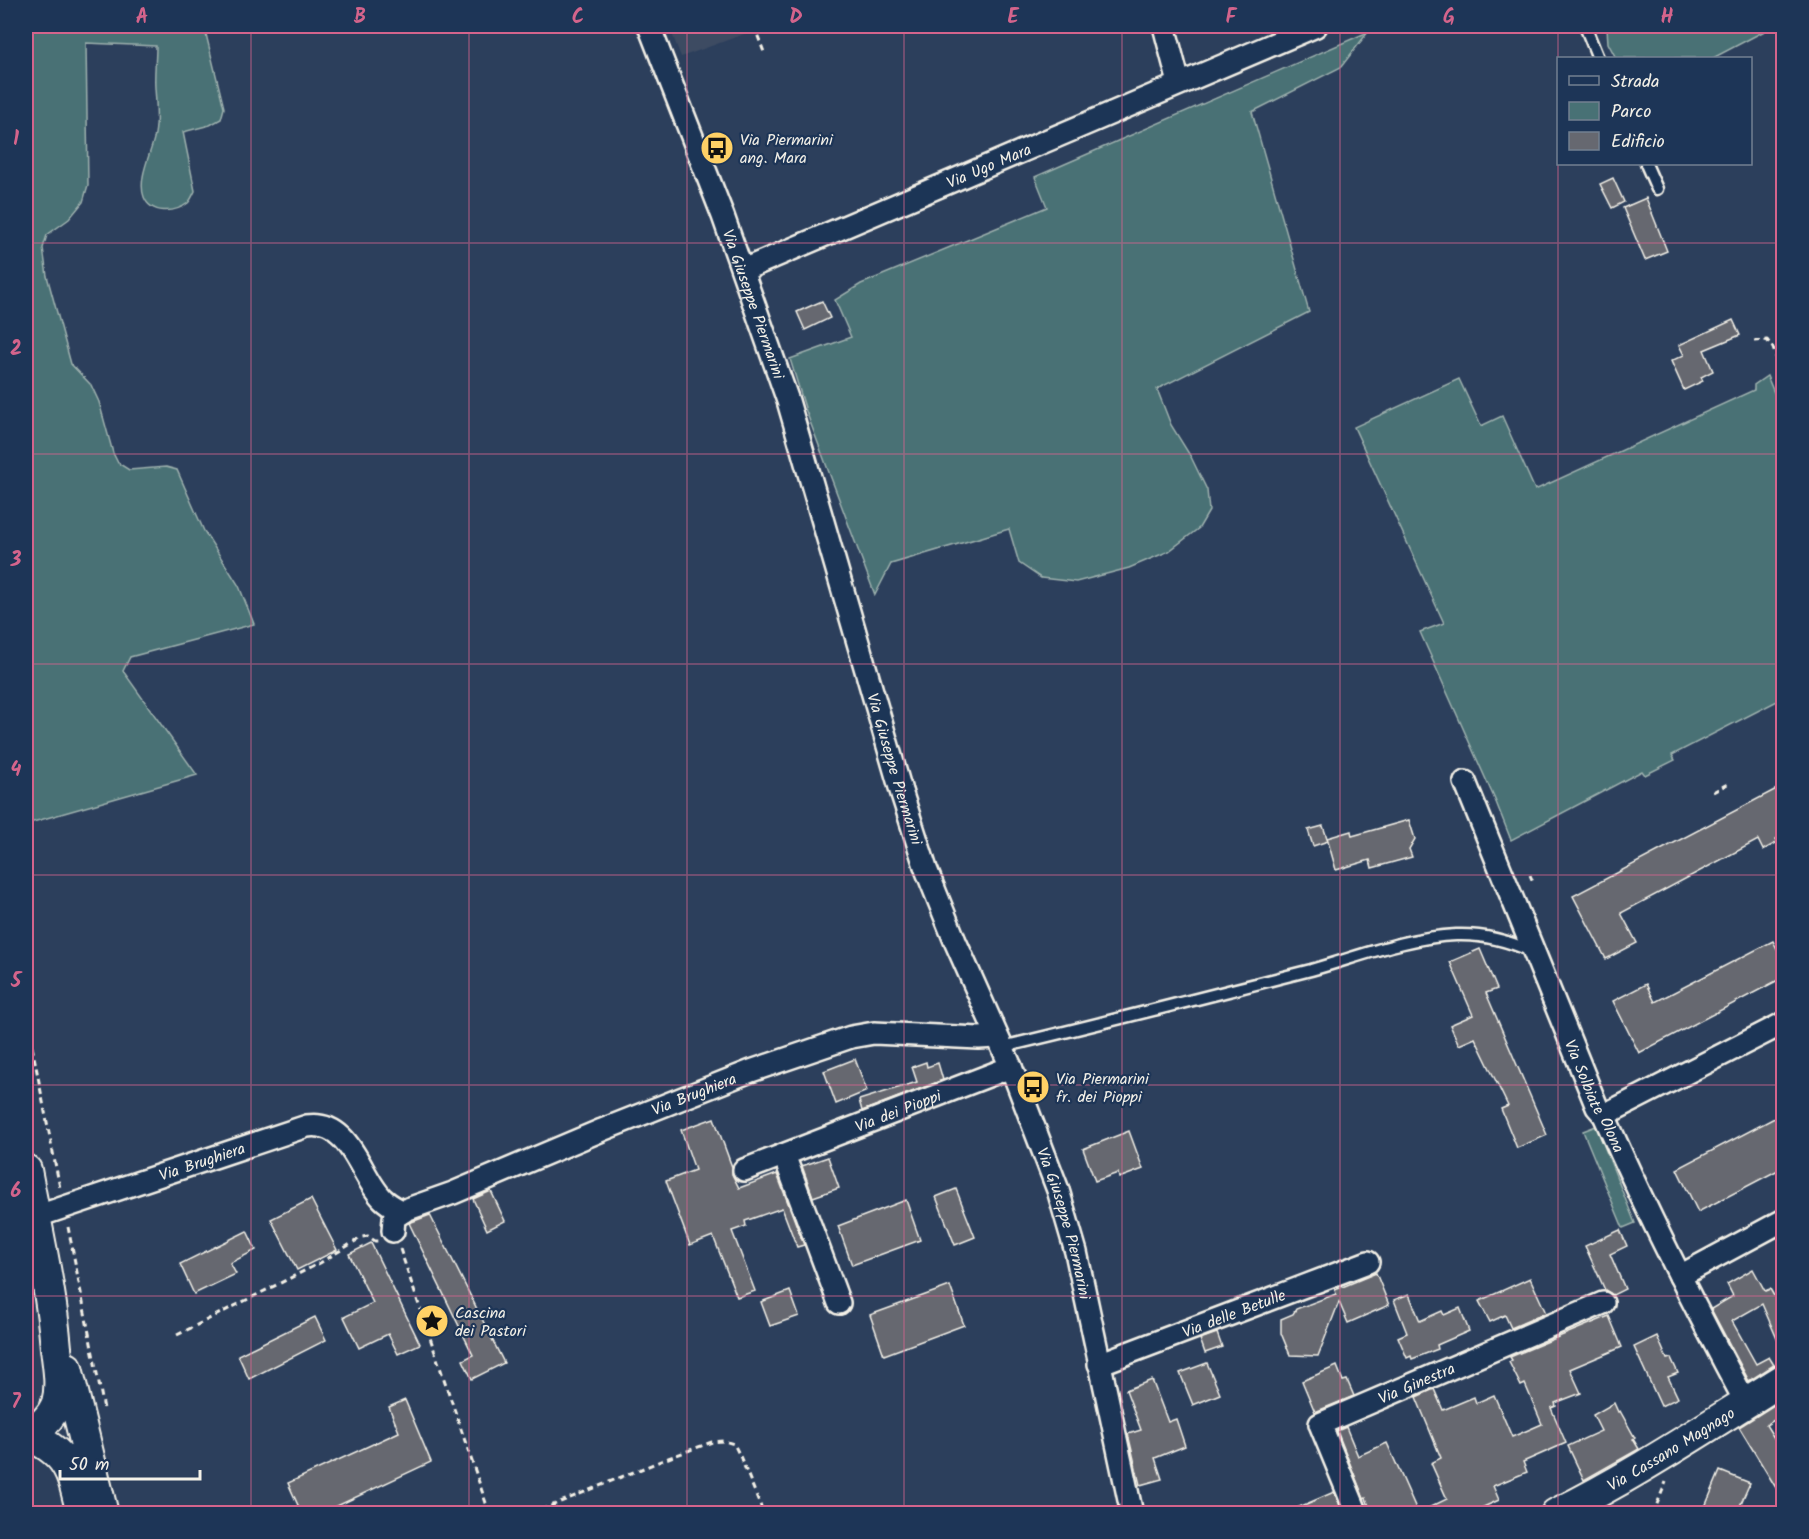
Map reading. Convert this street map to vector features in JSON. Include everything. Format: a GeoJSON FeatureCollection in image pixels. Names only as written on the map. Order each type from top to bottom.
{"type":"FeatureCollection","features":[{"type":"Feature","properties":{"kind":"street","name":"Via Giuseppe Piermarini"},"geometry":{"type":"LineString","coordinates":[[649,26],[743,270],[800,435],[901,791],[936,897],[1011,1067],[1068,1222],[1132,1514]]}},
{"type":"Feature","properties":{"kind":"street"},"geometry":{"type":"LineString","coordinates":[[1164,26],[1179,83]]}},
{"type":"Feature","properties":{"kind":"street","name":"Via Ugo Mara"},"geometry":{"type":"LineString","coordinates":[[743,270],[1316,26]]}},
{"type":"Feature","properties":{"kind":"street","name":"Via Solbiate Olona"},"geometry":{"type":"LineString","coordinates":[[1465,782],[1597,1107],[1604,1114],[1634,1184],[1698,1314],[1746,1402]]}},
{"type":"Feature","properties":{"kind":"street"},"geometry":{"type":"LineString","coordinates":[[1604,1114],[1784,1023]]}},
{"type":"Feature","properties":{"kind":"street","name":"Via Brughiera"},"geometry":{"type":"LineString","coordinates":[[35,1217],[318,1124],[335,1132],[344,1141],[360,1161],[375,1191],[383,1200],[403,1212],[751,1071],[851,1037],[874,1033],[980,1038],[1000,1042]]}},
{"type":"Feature","properties":{"kind":"street","name":"Via dei Pioppi"},"geometry":{"type":"LineString","coordinates":[[744,1170],[1011,1067]]}},
{"type":"Feature","properties":{"kind":"street"},"geometry":{"type":"LineString","coordinates":[[784,1155],[839,1303]]}},
{"type":"Feature","properties":{"kind":"street"},"geometry":{"type":"LineString","coordinates":[[26,1170],[52,1308],[103,1514]]}},
{"type":"Feature","properties":{"kind":"street"},"geometry":{"type":"LineString","coordinates":[[395,1236],[394,1218],[403,1212]]}},
{"type":"Feature","properties":{"kind":"street"},"geometry":{"type":"LineString","coordinates":[[1680,1276],[1784,1220]]}},
{"type":"Feature","properties":{"kind":"street","name":"Via delle Betulle"},"geometry":{"type":"LineString","coordinates":[[1099,1364],[1368,1262]]}},
{"type":"Feature","properties":{"kind":"street","name":"Via Ginestra"},"geometry":{"type":"LineString","coordinates":[[1357,1514],[1320,1424],[1603,1303]]}},
{"type":"Feature","properties":{"kind":"street"},"geometry":{"type":"LineString","coordinates":[[52,1308],[59,1395],[53,1413],[27,1436],[52,1448],[69,1466],[82,1514]]}},
{"type":"Feature","properties":{"kind":"street","name":"Via Cassano Magnago"},"geometry":{"type":"LineString","coordinates":[[1562,1512],[1784,1379]]}},
{"type":"Feature","properties":{"kind":"lane"},"geometry":{"type":"LineString","coordinates":[[1585,26],[1598,57]]}},
{"type":"Feature","properties":{"kind":"lane"},"geometry":{"type":"LineString","coordinates":[[1646,165],[1657,189]]}},
{"type":"Feature","properties":{"kind":"lane"},"geometry":{"type":"LineString","coordinates":[[1000,1042],[1129,1017],[1436,937],[1474,935],[1495,937],[1534,952]]}},
{"type":"Feature","properties":{"kind":"path"},"geometry":{"type":"LineString","coordinates":[[754,26],[765,52]]}},
{"type":"Feature","properties":{"kind":"path"},"geometry":{"type":"LineString","coordinates":[[1754,341],[1767,340],[1773,348],[1784,382]]}},
{"type":"Feature","properties":{"kind":"path"},"geometry":{"type":"LineString","coordinates":[[1713,792],[1731,782]]}},
{"type":"Feature","properties":{"kind":"path"},"geometry":{"type":"LineString","coordinates":[[1530,875],[1533,882]]}},
{"type":"Feature","properties":{"kind":"path"},"geometry":{"type":"LineString","coordinates":[[26,1016],[105,1413]]}},
{"type":"Feature","properties":{"kind":"path"},"geometry":{"type":"LineString","coordinates":[[177,1335],[320,1263],[362,1237],[368,1236],[375,1241],[395,1236],[453,1409],[492,1514]]}},
{"type":"Feature","properties":{"kind":"path"},"geometry":{"type":"LineString","coordinates":[[531,1514],[663,1460],[712,1442],[724,1441],[734,1444],[764,1514]]}},
{"type":"Feature","properties":{"kind":"path"},"geometry":{"type":"LineString","coordinates":[[1653,1514],[1666,1482]]}},
{"type":"Feature","properties":{"kind":"shaded area"},"geometry":{"type":"Polygon","coordinates":[[[669,26],[766,26],[681,57],[669,26]]]}},
{"type":"Feature","properties":{"kind":"green space"},"geometry":{"type":"Polygon","coordinates":[[[26,26],[204,26],[224,108],[221,119],[210,125],[183,132],[195,191],[188,203],[177,209],[158,209],[147,203],[142,190],[156,128],[156,46],[86,43],[88,185],[83,202],[69,219],[47,235],[43,248],[47,276],[71,364],[91,385],[99,402],[118,463],[129,470],[166,467],[177,470],[204,531],[239,586],[254,624],[130,657],[123,671],[197,775],[26,824],[26,26]]]}},
{"type":"Feature","properties":{"kind":"green space"},"geometry":{"type":"Polygon","coordinates":[[[1611,26],[1774,26],[1715,57],[1615,57],[1608,43],[1607,28],[1611,26]]]}},
{"type":"Feature","properties":{"kind":"green space"},"geometry":{"type":"Polygon","coordinates":[[[1368,32],[1341,67],[1252,112],[1309,312],[1157,389],[1171,425],[1191,457],[1207,490],[1209,511],[1199,528],[1169,551],[1129,568],[1076,582],[1041,578],[1019,563],[1009,529],[891,564],[875,595],[806,411],[790,359],[851,337],[835,300],[861,284],[1047,207],[1035,177],[1368,32]]]}},
{"type":"Feature","properties":{"kind":"green space"},"geometry":{"type":"Polygon","coordinates":[[[1767,376],[1783,414],[1783,698],[1672,755],[1675,760],[1645,775],[1642,771],[1511,840],[1420,632],[1444,623],[1354,427],[1459,379],[1481,426],[1502,416],[1535,490],[1754,390],[1754,385],[1767,376]]]}},
{"type":"Feature","properties":{"kind":"green space"},"geometry":{"type":"Polygon","coordinates":[[[1596,1126],[1635,1223],[1623,1228],[1583,1131],[1596,1126]]]}},
{"type":"Feature","properties":{"kind":"building"},"geometry":{"type":"Polygon","coordinates":[[[1613,178],[1624,202],[1612,208],[1600,184],[1613,178]]]}},
{"type":"Feature","properties":{"kind":"building"},"geometry":{"type":"Polygon","coordinates":[[[1646,198],[1667,251],[1645,260],[1623,208],[1646,198]]]}},
{"type":"Feature","properties":{"kind":"building"},"geometry":{"type":"Polygon","coordinates":[[[822,301],[830,318],[805,330],[797,312],[822,301]]]}},
{"type":"Feature","properties":{"kind":"building"},"geometry":{"type":"Polygon","coordinates":[[[1733,320],[1740,335],[1704,350],[1713,371],[1701,377],[1703,381],[1684,390],[1671,361],[1684,355],[1679,345],[1733,320]]]}},
{"type":"Feature","properties":{"kind":"building"},"geometry":{"type":"Polygon","coordinates":[[[1784,785],[1784,835],[1776,839],[1778,842],[1763,850],[1758,840],[1621,913],[1637,943],[1606,959],[1573,896],[1784,785]]]}},
{"type":"Feature","properties":{"kind":"building"},"geometry":{"type":"Polygon","coordinates":[[[1409,820],[1415,839],[1409,849],[1412,857],[1372,868],[1370,860],[1336,870],[1327,838],[1351,831],[1352,836],[1409,820]]]}},
{"type":"Feature","properties":{"kind":"building"},"geometry":{"type":"Polygon","coordinates":[[[1323,826],[1328,841],[1313,846],[1308,830],[1323,826]]]}},
{"type":"Feature","properties":{"kind":"building"},"geometry":{"type":"Polygon","coordinates":[[[1773,941],[1784,962],[1784,977],[1639,1053],[1613,1001],[1646,984],[1655,1002],[1773,941]]]}},
{"type":"Feature","properties":{"kind":"building"},"geometry":{"type":"Polygon","coordinates":[[[1480,949],[1497,989],[1486,993],[1547,1135],[1517,1148],[1501,1109],[1508,1106],[1475,1038],[1459,1045],[1450,1025],[1473,1015],[1450,962],[1480,949]]]}},
{"type":"Feature","properties":{"kind":"building"},"geometry":{"type":"Polygon","coordinates":[[[855,1059],[867,1091],[836,1104],[824,1071],[855,1059]]]}},
{"type":"Feature","properties":{"kind":"building"},"geometry":{"type":"Polygon","coordinates":[[[926,1062],[927,1067],[938,1063],[943,1080],[862,1111],[859,1100],[917,1082],[912,1067],[926,1062]]]}},
{"type":"Feature","properties":{"kind":"building"},"geometry":{"type":"Polygon","coordinates":[[[1784,1113],[1784,1167],[1698,1212],[1677,1169],[1784,1113]]]}},
{"type":"Feature","properties":{"kind":"building"},"geometry":{"type":"Polygon","coordinates":[[[714,1118],[732,1167],[732,1174],[739,1188],[777,1174],[804,1245],[797,1247],[782,1208],[745,1221],[746,1226],[732,1231],[755,1291],[737,1297],[713,1236],[690,1245],[666,1181],[695,1170],[681,1130],[714,1118]]]}},
{"type":"Feature","properties":{"kind":"building"},"geometry":{"type":"Polygon","coordinates":[[[1129,1131],[1143,1169],[1119,1178],[1118,1173],[1095,1181],[1083,1149],[1129,1131]]]}},
{"type":"Feature","properties":{"kind":"building"},"geometry":{"type":"Polygon","coordinates":[[[828,1157],[839,1188],[813,1197],[802,1166],[828,1157]]]}},
{"type":"Feature","properties":{"kind":"building"},"geometry":{"type":"Polygon","coordinates":[[[956,1189],[975,1237],[955,1245],[936,1197],[956,1189]]]}},
{"type":"Feature","properties":{"kind":"building"},"geometry":{"type":"Polygon","coordinates":[[[491,1191],[505,1221],[487,1230],[473,1199],[491,1191]]]}},
{"type":"Feature","properties":{"kind":"building"},"geometry":{"type":"Polygon","coordinates":[[[311,1199],[337,1250],[297,1270],[271,1219],[311,1199]]]}},
{"type":"Feature","properties":{"kind":"building"},"geometry":{"type":"Polygon","coordinates":[[[906,1200],[920,1240],[852,1265],[838,1226],[906,1200]]]}},
{"type":"Feature","properties":{"kind":"building"},"geometry":{"type":"Polygon","coordinates":[[[430,1215],[504,1363],[472,1379],[463,1360],[473,1355],[409,1223],[430,1215]]]}},
{"type":"Feature","properties":{"kind":"building"},"geometry":{"type":"Polygon","coordinates":[[[1620,1230],[1627,1246],[1610,1254],[1625,1289],[1613,1295],[1605,1290],[1585,1246],[1620,1230]]]}},
{"type":"Feature","properties":{"kind":"building"},"geometry":{"type":"Polygon","coordinates":[[[247,1231],[256,1250],[230,1263],[236,1274],[194,1294],[180,1264],[247,1231]]]}},
{"type":"Feature","properties":{"kind":"building"},"geometry":{"type":"Polygon","coordinates":[[[371,1243],[420,1344],[398,1354],[388,1334],[359,1348],[344,1317],[373,1303],[349,1254],[371,1243]]]}},
{"type":"Feature","properties":{"kind":"building"},"geometry":{"type":"Polygon","coordinates":[[[1753,1269],[1765,1291],[1770,1289],[1784,1313],[1784,1355],[1762,1304],[1732,1321],[1756,1364],[1769,1357],[1774,1365],[1749,1381],[1711,1309],[1733,1296],[1727,1284],[1753,1269]]]}},
{"type":"Feature","properties":{"kind":"building"},"geometry":{"type":"Polygon","coordinates":[[[1376,1273],[1389,1305],[1348,1323],[1339,1302],[1318,1356],[1290,1355],[1281,1333],[1281,1319],[1293,1314],[1296,1309],[1336,1294],[1335,1290],[1376,1273]]]}},
{"type":"Feature","properties":{"kind":"building"},"geometry":{"type":"Polygon","coordinates":[[[1530,1278],[1546,1313],[1511,1328],[1505,1315],[1490,1322],[1479,1301],[1530,1278]]]}},
{"type":"Feature","properties":{"kind":"building"},"geometry":{"type":"Polygon","coordinates":[[[950,1286],[964,1325],[884,1355],[870,1315],[950,1286]]]}},
{"type":"Feature","properties":{"kind":"building"},"geometry":{"type":"Polygon","coordinates":[[[790,1291],[799,1316],[770,1326],[761,1302],[790,1291]]]}},
{"type":"Feature","properties":{"kind":"building"},"geometry":{"type":"Polygon","coordinates":[[[1409,1294],[1420,1321],[1442,1311],[1444,1315],[1460,1308],[1469,1331],[1437,1345],[1438,1349],[1412,1359],[1411,1356],[1407,1358],[1398,1337],[1407,1333],[1394,1300],[1409,1294]]]}},
{"type":"Feature","properties":{"kind":"building"},"geometry":{"type":"Polygon","coordinates":[[[1609,1316],[1622,1347],[1570,1369],[1581,1393],[1555,1403],[1556,1406],[1551,1408],[1566,1443],[1523,1462],[1527,1472],[1493,1486],[1499,1500],[1468,1514],[1372,1514],[1337,1431],[1346,1427],[1358,1456],[1387,1443],[1418,1513],[1447,1499],[1431,1463],[1441,1458],[1416,1397],[1434,1389],[1443,1410],[1474,1397],[1476,1403],[1494,1395],[1512,1437],[1542,1424],[1525,1384],[1521,1386],[1509,1362],[1512,1360],[1510,1357],[1609,1316]]]}},
{"type":"Feature","properties":{"kind":"building"},"geometry":{"type":"Polygon","coordinates":[[[315,1317],[326,1340],[249,1379],[238,1355],[315,1317]]]}},
{"type":"Feature","properties":{"kind":"building"},"geometry":{"type":"Polygon","coordinates":[[[1217,1333],[1222,1347],[1205,1353],[1200,1339],[1217,1333]]]}},
{"type":"Feature","properties":{"kind":"building"},"geometry":{"type":"Polygon","coordinates":[[[1657,1336],[1667,1359],[1671,1358],[1678,1373],[1668,1377],[1678,1398],[1661,1406],[1634,1347],[1657,1336]]]}},
{"type":"Feature","properties":{"kind":"building"},"geometry":{"type":"Polygon","coordinates":[[[1207,1363],[1220,1394],[1193,1405],[1180,1373],[1207,1363]]]}},
{"type":"Feature","properties":{"kind":"building"},"geometry":{"type":"Polygon","coordinates":[[[1337,1366],[1343,1381],[1347,1380],[1354,1396],[1315,1412],[1302,1381],[1337,1366]]]}},
{"type":"Feature","properties":{"kind":"building"},"geometry":{"type":"Polygon","coordinates":[[[1152,1380],[1168,1422],[1176,1419],[1185,1446],[1155,1458],[1162,1479],[1140,1485],[1128,1434],[1141,1430],[1126,1390],[1152,1380]]]}},
{"type":"Feature","properties":{"kind":"building"},"geometry":{"type":"Polygon","coordinates":[[[405,1400],[431,1462],[320,1514],[302,1514],[288,1483],[399,1432],[389,1407],[405,1400]]]}},
{"type":"Feature","properties":{"kind":"building"},"geometry":{"type":"Polygon","coordinates":[[[1614,1403],[1639,1449],[1584,1480],[1568,1446],[1601,1431],[1593,1415],[1614,1403]]]}},
{"type":"Feature","properties":{"kind":"building"},"geometry":{"type":"Polygon","coordinates":[[[1777,1403],[1784,1414],[1766,1425],[1784,1454],[1784,1501],[1739,1427],[1777,1403]]]}},
{"type":"Feature","properties":{"kind":"building"},"geometry":{"type":"Polygon","coordinates":[[[1720,1471],[1750,1483],[1737,1514],[1702,1514],[1720,1471]]]}},
{"type":"Feature","properties":{"kind":"building"},"geometry":{"type":"Polygon","coordinates":[[[1334,1492],[1341,1508],[1327,1514],[1283,1514],[1334,1492]]]}},
{"type":"Feature","properties":{"kind":"place","name":"Via Piermarini ang. Mara"},"geometry":{"type":"Point","coordinates":[717,148]}},
{"type":"Feature","properties":{"kind":"place","name":"Via Piermarini fr. dei Pioppi"},"geometry":{"type":"Point","coordinates":[1033,1087]}},
{"type":"Feature","properties":{"kind":"place","name":"Cascina dei Pastori"},"geometry":{"type":"Point","coordinates":[432,1321]}}]}
